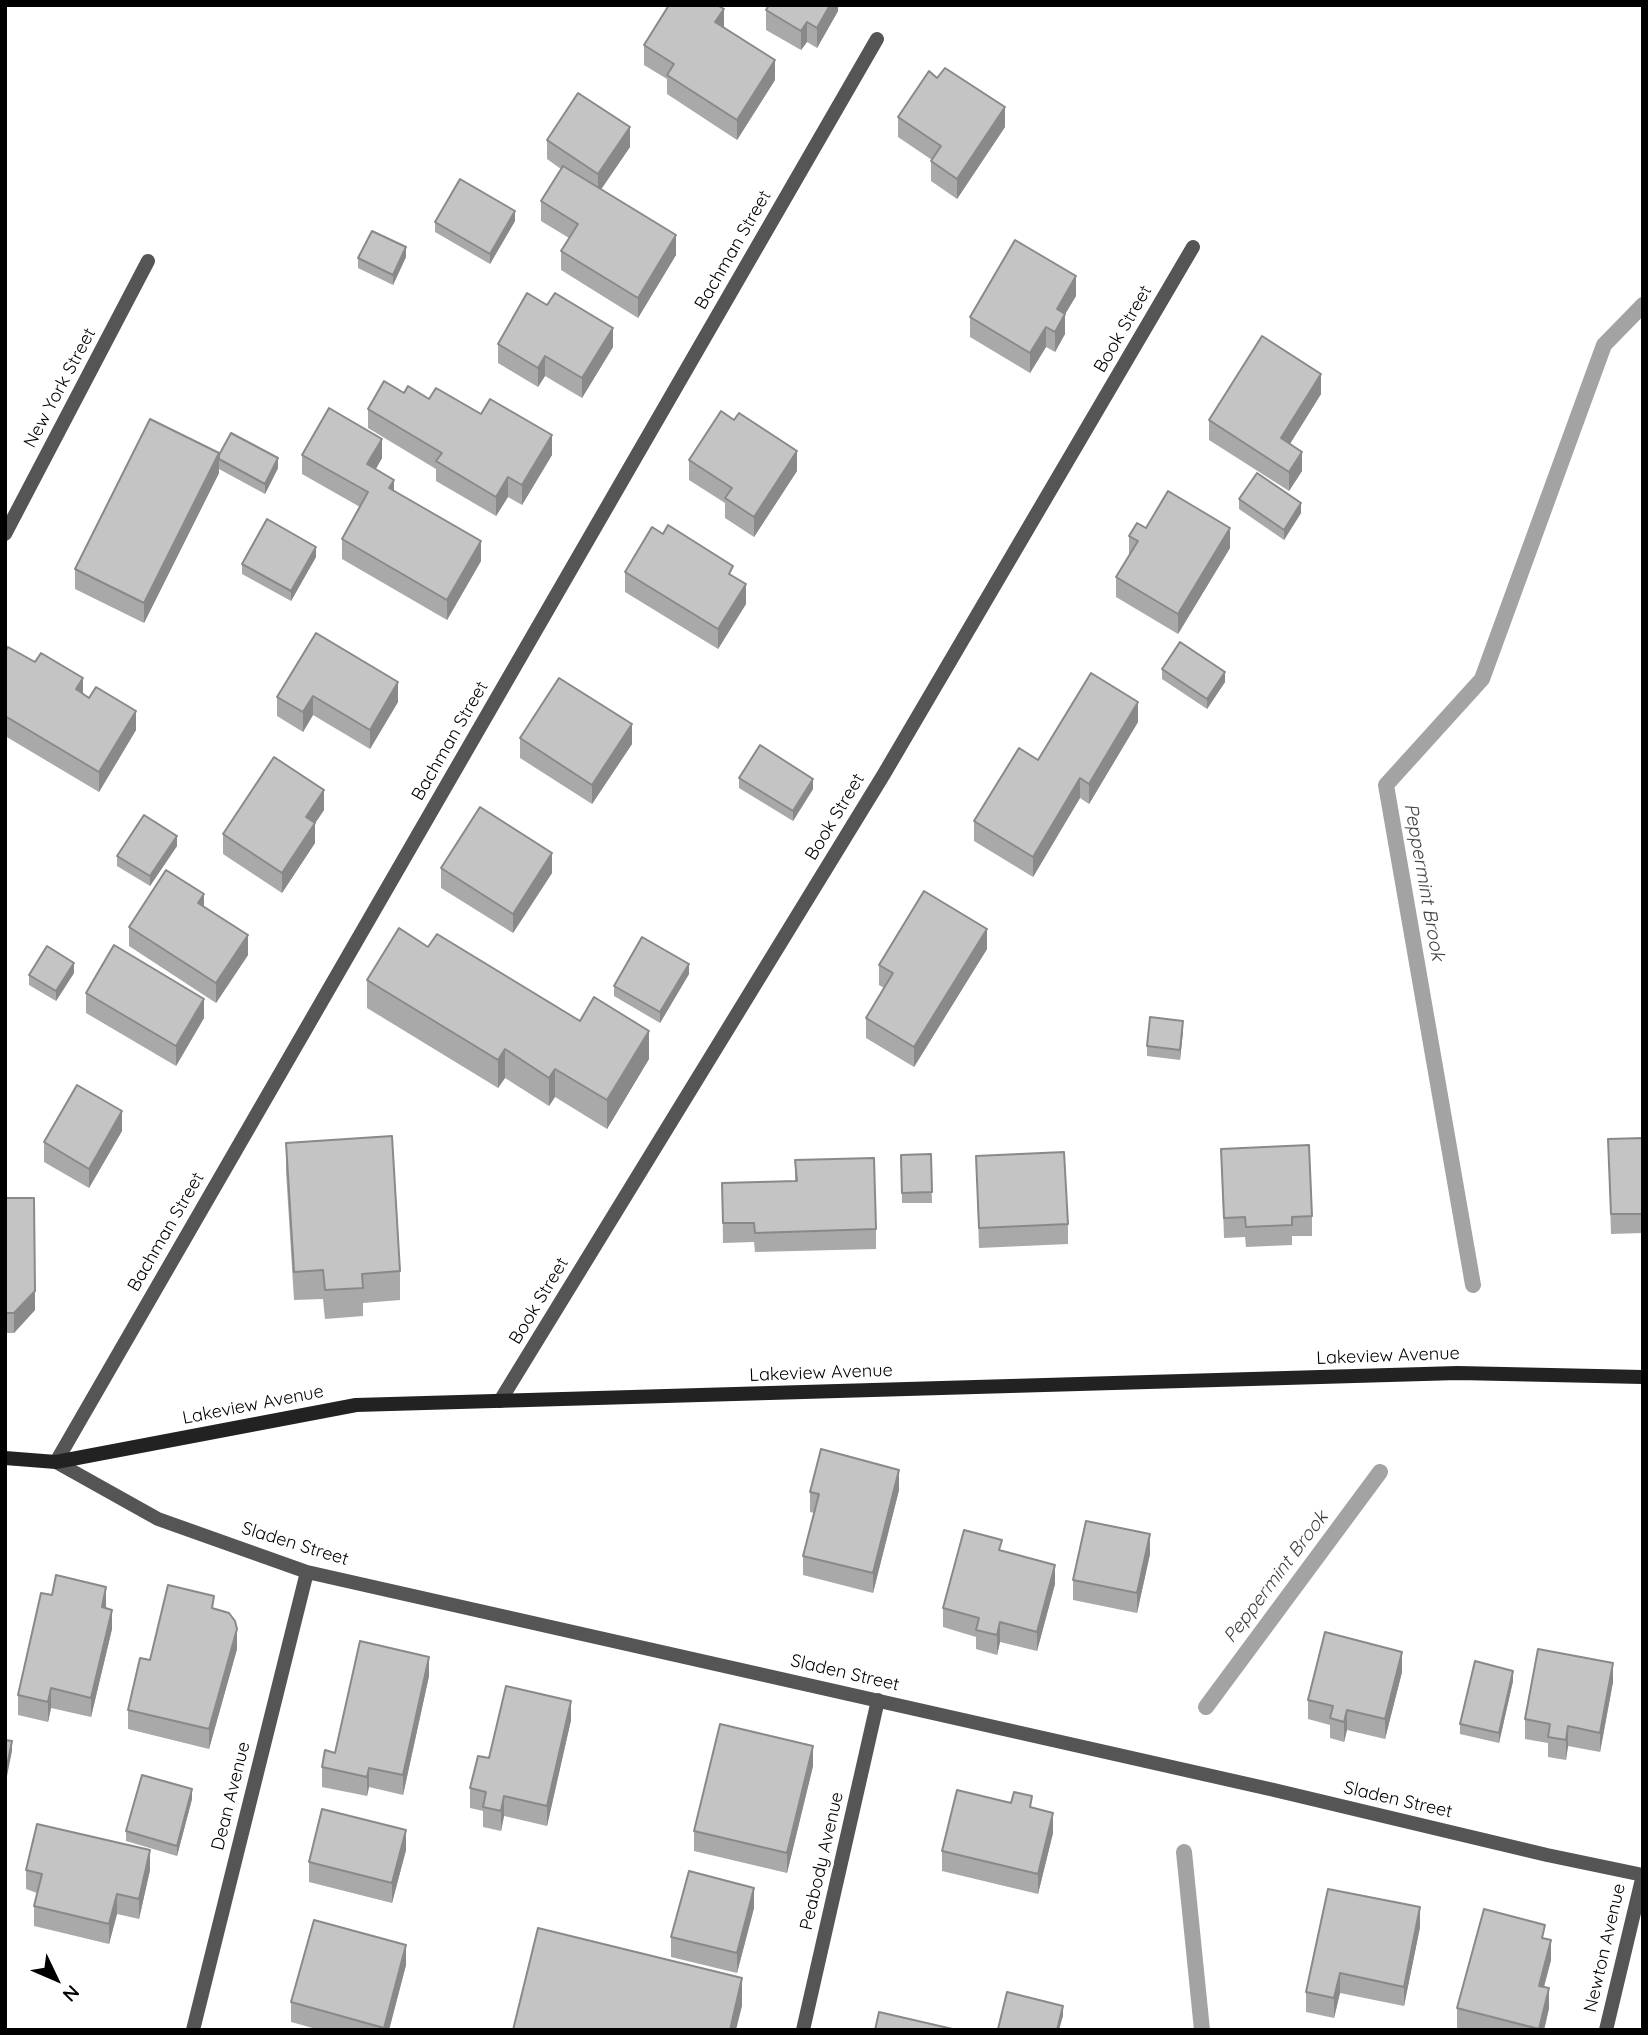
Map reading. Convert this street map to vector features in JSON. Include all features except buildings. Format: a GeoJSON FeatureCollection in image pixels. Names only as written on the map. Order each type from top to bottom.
{"type":"FeatureCollection","features":[{"type":"Feature","properties":{"kind":"main road","name":"Lakeview Avenue"},"geometry":{"type":"LineString","coordinates":[[5,1458],[56,1462],[356,1405],[1458,1373],[1643,1377]]}},
{"type":"Feature","properties":{"kind":"street","name":"Bachman Street"},"geometry":{"type":"LineString","coordinates":[[56,1462],[877,39]]}},
{"type":"Feature","properties":{"kind":"street","name":"Book Street"},"geometry":{"type":"LineString","coordinates":[[500,1401],[884,774],[1193,247]]}},
{"type":"Feature","properties":{"kind":"street","name":"New York Street"},"geometry":{"type":"LineString","coordinates":[[5,534],[148,261]]}},
{"type":"Feature","properties":{"kind":"street","name":"Sladen Street"},"geometry":{"type":"LineString","coordinates":[[56,1462],[158,1519],[307,1572],[1643,1875]]}},
{"type":"Feature","properties":{"kind":"street","name":"Dean Avenue"},"geometry":{"type":"LineString","coordinates":[[193,2030],[307,1572]]}},
{"type":"Feature","properties":{"kind":"street","name":"Peabody Avenue"},"geometry":{"type":"LineString","coordinates":[[803,2030],[878,1700]]}},
{"type":"Feature","properties":{"kind":"street","name":"Newton Avenue"},"geometry":{"type":"LineString","coordinates":[[1606,2030],[1643,1875]]}},
{"type":"Feature","properties":{"kind":"waterway","name":"Peppermint Brook"},"geometry":{"type":"LineString","coordinates":[[1473,1285],[1386,785],[1482,679],[1604,345],[1643,305]]}},
{"type":"Feature","properties":{"kind":"waterway","name":"Peppermint Brook"},"geometry":{"type":"LineString","coordinates":[[1206,1707],[1380,1472]]}},
{"type":"Feature","properties":{"kind":"waterway","name":"Peppermint Brook"},"geometry":{"type":"LineString","coordinates":[[1184,1852],[1202,2030]]}}]}
